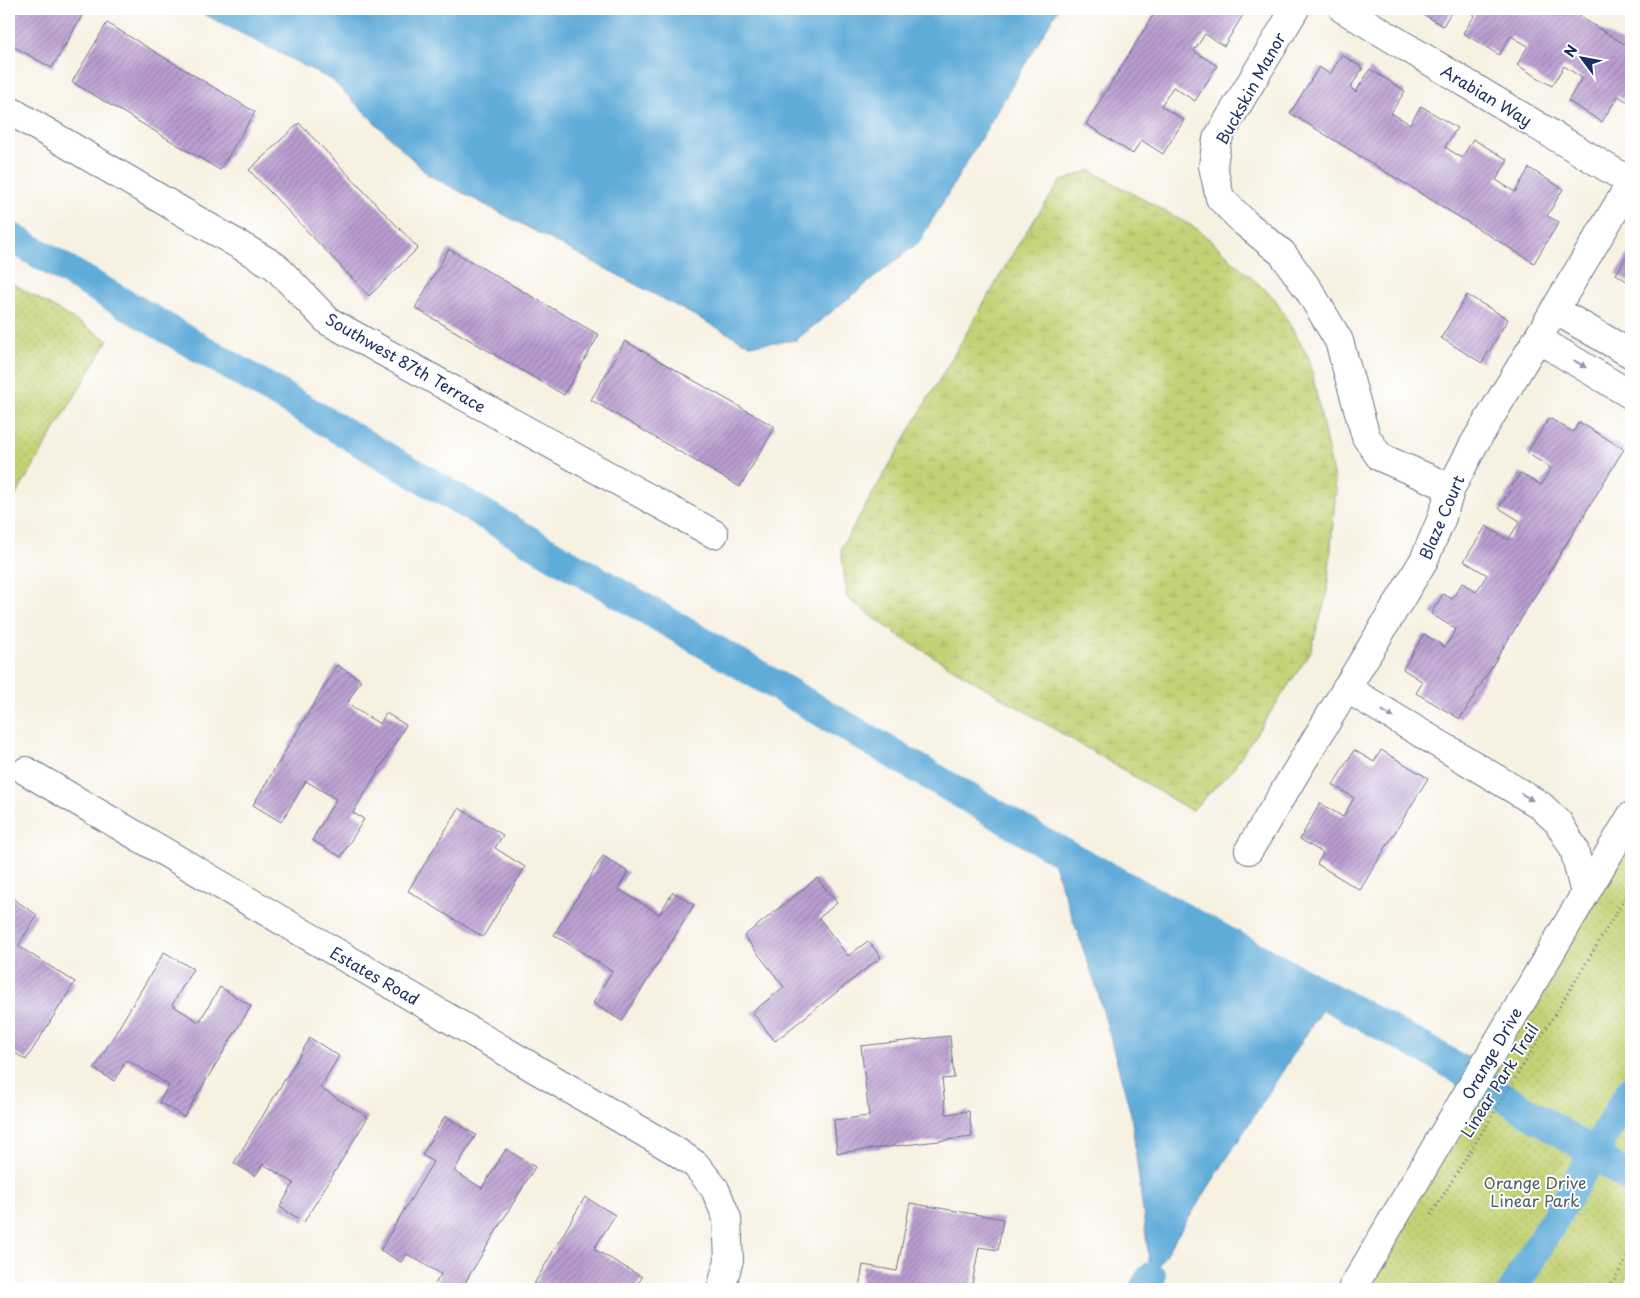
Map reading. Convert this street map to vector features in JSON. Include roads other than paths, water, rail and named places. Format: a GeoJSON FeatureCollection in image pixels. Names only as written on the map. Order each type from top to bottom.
{"type":"FeatureCollection","features":[{"type":"Feature","properties":{"kind":"street","name":"Buckskin Manor"},"geometry":{"type":"LineString","coordinates":[[1295,9],[1217,139],[1212,166],[1220,198],[1245,223],[1282,253],[1310,292],[1339,341],[1366,437],[1380,457],[1452,488]]}},
{"type":"Feature","properties":{"kind":"street","name":"Arabian Way"},"geometry":{"type":"LineString","coordinates":[[1343,9],[1631,182]]}},
{"type":"Feature","properties":{"kind":"street","name":"Southwest 87th Terrace"},"geometry":{"type":"LineString","coordinates":[[9,110],[275,266],[328,321],[714,534]]}},
{"type":"Feature","properties":{"kind":"street","name":"Blaze Court"},"geometry":{"type":"LineString","coordinates":[[1249,850],[1424,560],[1442,520],[1452,488],[1474,444],[1631,182]]}},
{"type":"Feature","properties":{"kind":"street"},"geometry":{"type":"LineString","coordinates":[[1555,310],[1631,354]]}},
{"type":"Feature","properties":{"kind":"street"},"geometry":{"type":"LineString","coordinates":[[1538,339],[1631,395]]}},
{"type":"Feature","properties":{"kind":"street"},"geometry":{"type":"LineString","coordinates":[[1346,688],[1540,805],[1558,822],[1574,849],[1585,894]]}},
{"type":"Feature","properties":{"kind":"street","name":"Estates Road"},"geometry":{"type":"LineString","coordinates":[[26,771],[674,1150],[696,1165],[715,1189],[727,1218],[729,1260],[720,1289]]}},
{"type":"Feature","properties":{"kind":"street","name":"Orange Drive"},"geometry":{"type":"LineString","coordinates":[[1352,1289],[1631,816]]}},
{"type":"Feature","properties":{"kind":"water"},"geometry":{"type":"Polygon","coordinates":[[[194,9],[1058,9],[919,242],[796,340],[750,345],[427,174],[332,80],[194,9]]]}},
{"type":"Feature","properties":{"kind":"water"},"geometry":{"type":"Polygon","coordinates":[[[1047,844],[1330,997],[1151,1277],[1131,1114],[1097,989],[1047,844]]]}},
{"type":"Feature","properties":{"kind":"waterway"},"geometry":{"type":"LineString","coordinates":[[9,236],[1047,844],[1438,1056],[1594,1153],[1631,1180]]}},
{"type":"Feature","properties":{"kind":"waterway"},"geometry":{"type":"LineString","coordinates":[[1513,1289],[1631,1090]]}},
{"type":"Feature","properties":{"kind":"waterway"},"geometry":{"type":"LineString","coordinates":[[1144,1289],[1151,1277]]}},
{"type":"Feature","properties":{"kind":"park label","name":"Orange Drive Linear Park"},"geometry":{"type":"Point","coordinates":[1535,1191]}}]}
